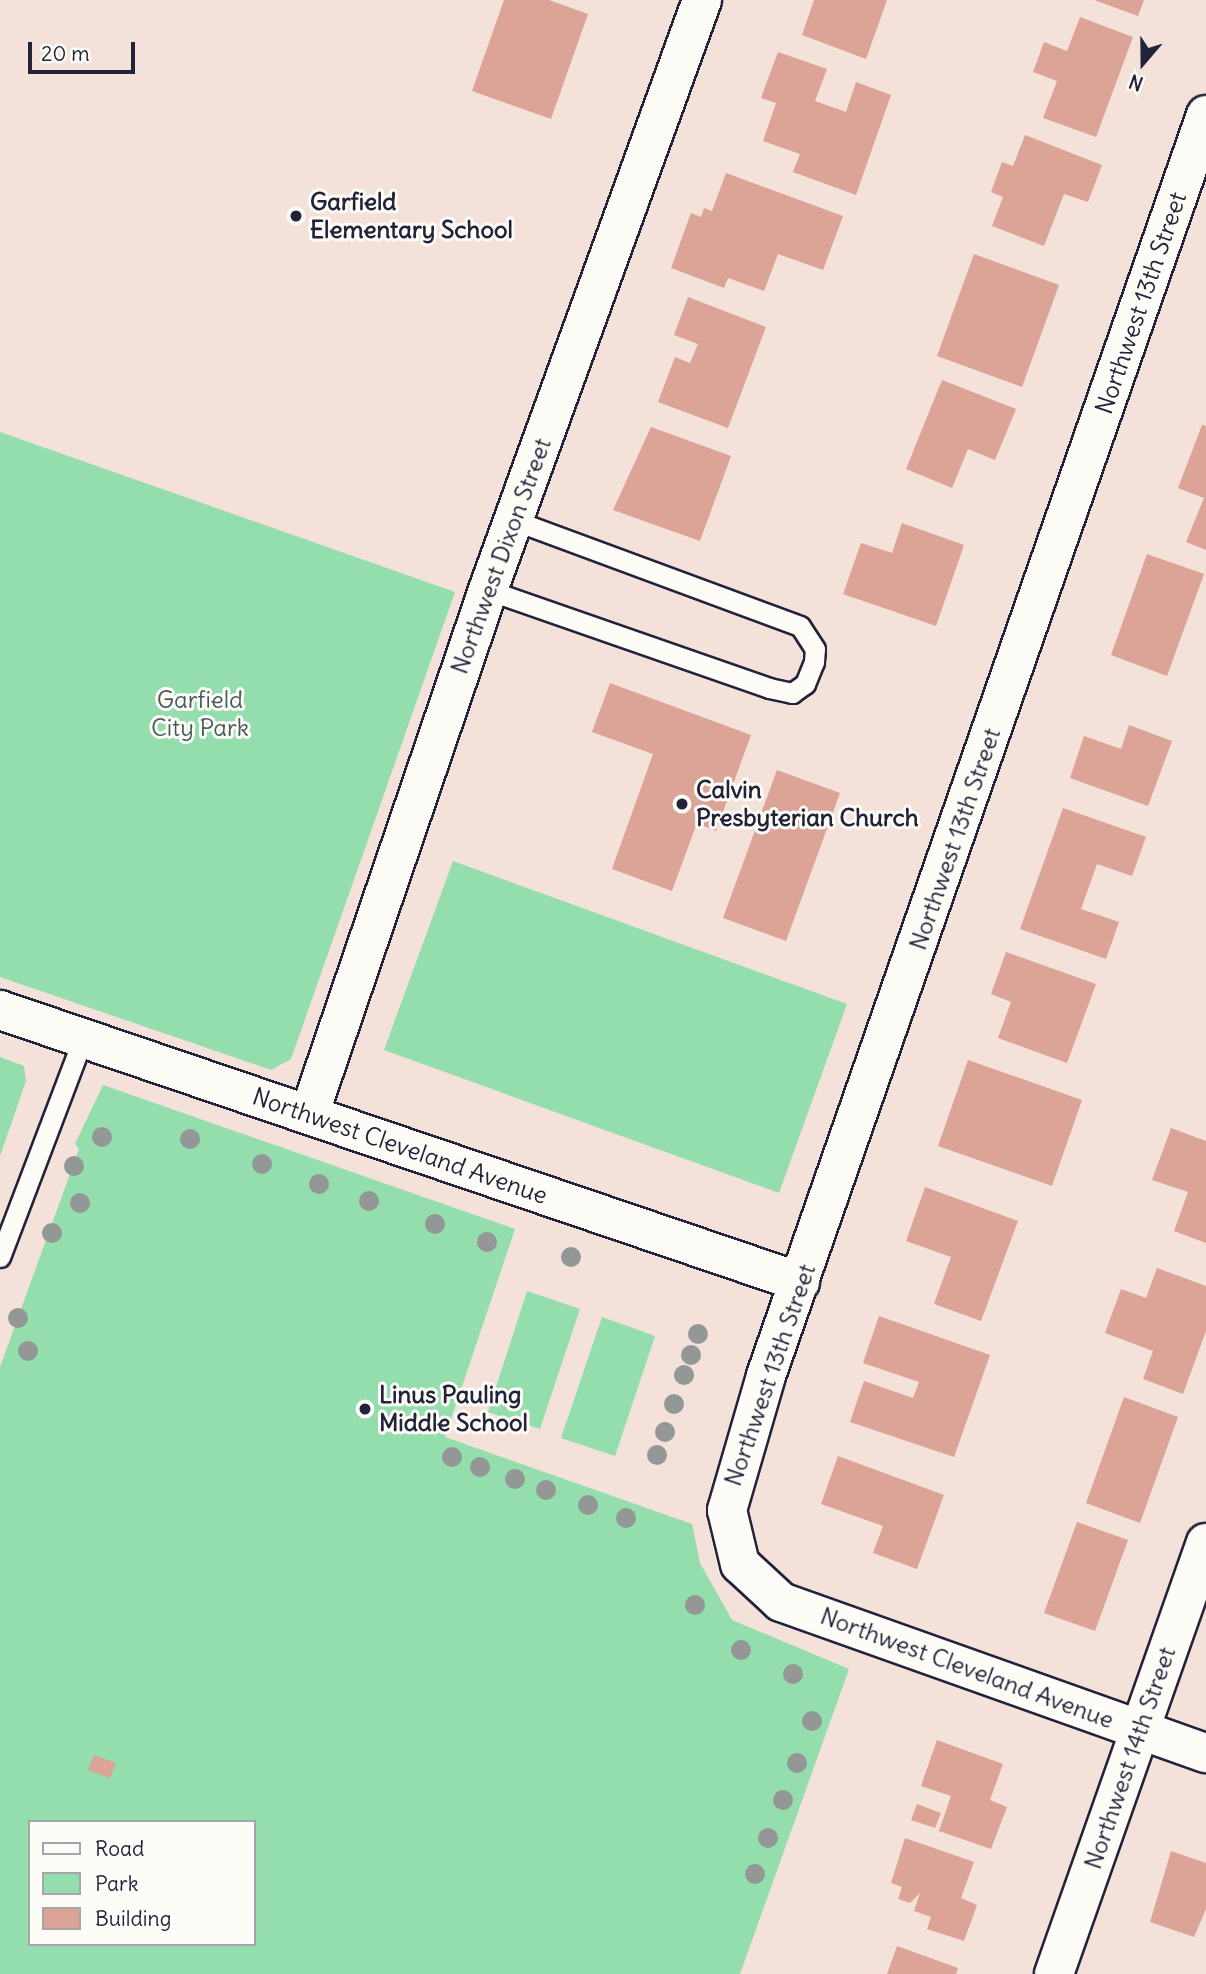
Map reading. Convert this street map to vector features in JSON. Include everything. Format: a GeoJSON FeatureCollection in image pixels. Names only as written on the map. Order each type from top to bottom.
{"type":"FeatureCollection","features":[{"type":"Feature","properties":{"kind":"street","name":"Northwest Dixon Street"},"geometry":{"type":"LineString","coordinates":[[309,1115],[488,590],[702,0]]}},
{"type":"Feature","properties":{"kind":"street","name":"Northwest 13th Street"},"geometry":{"type":"LineString","coordinates":[[740,1564],[728,1533],[730,1488],[1206,115]]}},
{"type":"Feature","properties":{"kind":"street","name":"Northwest Cleveland Avenue"},"geometry":{"type":"LineString","coordinates":[[0,1010],[800,1282]]}},
{"type":"Feature","properties":{"kind":"street","name":"Northwest 14th Street"},"geometry":{"type":"LineString","coordinates":[[1054,1974],[1206,1543]]}},
{"type":"Feature","properties":{"kind":"street","name":"Northwest Cleveland Avenue"},"geometry":{"type":"LineString","coordinates":[[740,1564],[781,1602],[1206,1753]]}},
{"type":"Feature","properties":{"kind":"lane"},"geometry":{"type":"LineString","coordinates":[[488,590],[769,688],[792,692],[805,684],[814,662],[815,649],[800,626],[513,520]]}},
{"type":"Feature","properties":{"kind":"lane"},"geometry":{"type":"LineString","coordinates":[[0,1258],[8,1213],[83,1038]]}},
{"type":"Feature","properties":{"kind":"green space","name":"Garfield City Park"},"geometry":{"type":"Polygon","coordinates":[[[0,432],[455,592],[291,1059],[271,1070],[0,977],[0,432]]]}},
{"type":"Feature","properties":{"kind":"green space"},"geometry":{"type":"Polygon","coordinates":[[[453,861],[847,1004],[779,1193],[384,1050],[453,861]]]}},
{"type":"Feature","properties":{"kind":"green space"},"geometry":{"type":"Polygon","coordinates":[[[0,1057],[24,1066],[26,1081],[0,1156],[0,1057]]]}},
{"type":"Feature","properties":{"kind":"green space","name":"Linus Pauling Middle School"},"geometry":{"type":"Polygon","coordinates":[[[103,1085],[515,1229],[445,1437],[692,1524],[700,1563],[732,1620],[849,1669],[740,1974],[0,1974],[0,1367],[79,1149],[75,1144],[103,1085]]]}},
{"type":"Feature","properties":{"kind":"green space"},"geometry":{"type":"Polygon","coordinates":[[[527,1291],[580,1309],[540,1429],[488,1412],[527,1291]]]}},
{"type":"Feature","properties":{"kind":"green space"},"geometry":{"type":"Polygon","coordinates":[[[602,1317],[655,1336],[615,1456],[561,1438],[602,1317]]]}},
{"type":"Feature","properties":{"kind":"building"},"geometry":{"type":"Polygon","coordinates":[[[504,0],[549,0],[588,14],[551,119],[472,91],[504,0]]]}},
{"type":"Feature","properties":{"kind":"building"},"geometry":{"type":"Polygon","coordinates":[[[814,0],[887,0],[866,59],[802,35],[814,0]]]}},
{"type":"Feature","properties":{"kind":"building"},"geometry":{"type":"Polygon","coordinates":[[[1094,0],[1144,0],[1138,16],[1094,0]]]}},
{"type":"Feature","properties":{"kind":"building"},"geometry":{"type":"Polygon","coordinates":[[[1080,17],[1133,37],[1096,137],[1043,118],[1057,81],[1033,72],[1044,42],[1067,51],[1080,17]]]}},
{"type":"Feature","properties":{"kind":"building"},"geometry":{"type":"Polygon","coordinates":[[[778,52],[827,69],[815,101],[846,112],[856,82],[891,95],[856,195],[793,172],[800,154],[763,141],[776,103],[761,98],[778,52]]]}},
{"type":"Feature","properties":{"kind":"building"},"geometry":{"type":"Polygon","coordinates":[[[1025,135],[1102,165],[1088,202],[1064,194],[1044,246],[992,226],[1003,197],[991,192],[1002,162],[1013,166],[1025,135]]]}},
{"type":"Feature","properties":{"kind":"building"},"geometry":{"type":"Polygon","coordinates":[[[726,173],[843,216],[823,270],[778,254],[764,291],[728,278],[724,288],[671,268],[691,213],[701,217],[704,208],[712,211],[726,173]]]}},
{"type":"Feature","properties":{"kind":"building"},"geometry":{"type":"Polygon","coordinates":[[[974,254],[1059,285],[1022,387],[937,356],[974,254]]]}},
{"type":"Feature","properties":{"kind":"building"},"geometry":{"type":"Polygon","coordinates":[[[688,297],[766,327],[728,428],[658,402],[675,357],[690,363],[698,344],[674,335],[688,297]]]}},
{"type":"Feature","properties":{"kind":"building"},"geometry":{"type":"Polygon","coordinates":[[[942,380],[1016,409],[995,460],[968,449],[952,488],[906,469],[942,380]]]}},
{"type":"Feature","properties":{"kind":"building"},"geometry":{"type":"Polygon","coordinates":[[[1202,425],[1206,426],[1206,550],[1186,542],[1204,498],[1178,488],[1202,425]]]}},
{"type":"Feature","properties":{"kind":"building"},"geometry":{"type":"Polygon","coordinates":[[[651,427],[731,456],[700,541],[613,510],[651,427]]]}},
{"type":"Feature","properties":{"kind":"building"},"geometry":{"type":"Polygon","coordinates":[[[902,523],[964,545],[936,626],[843,594],[861,543],[892,553],[902,523]]]}},
{"type":"Feature","properties":{"kind":"building"},"geometry":{"type":"Polygon","coordinates":[[[1147,554],[1204,574],[1167,676],[1111,655],[1147,554]]]}},
{"type":"Feature","properties":{"kind":"building"},"geometry":{"type":"Polygon","coordinates":[[[610,683],[751,735],[716,831],[697,823],[672,891],[612,869],[653,754],[592,732],[610,683]]]}},
{"type":"Feature","properties":{"kind":"building"},"geometry":{"type":"Polygon","coordinates":[[[1129,725],[1172,741],[1148,806],[1070,778],[1084,736],[1121,749],[1129,725]]]}},
{"type":"Feature","properties":{"kind":"building"},"geometry":{"type":"Polygon","coordinates":[[[777,770],[840,793],[786,941],[723,918],[777,770]]]}},
{"type":"Feature","properties":{"kind":"building"},"geometry":{"type":"Polygon","coordinates":[[[1063,808],[1146,837],[1132,876],[1097,864],[1081,909],[1119,922],[1106,959],[1020,929],[1063,808]]]}},
{"type":"Feature","properties":{"kind":"building"},"geometry":{"type":"Polygon","coordinates":[[[1006,952],[1096,984],[1067,1063],[998,1038],[1011,1002],[991,994],[1006,952]]]}},
{"type":"Feature","properties":{"kind":"building"},"geometry":{"type":"Polygon","coordinates":[[[968,1060],[1082,1100],[1052,1186],[938,1146],[968,1060]]]}},
{"type":"Feature","properties":{"kind":"building"},"geometry":{"type":"Polygon","coordinates":[[[1171,1128],[1206,1141],[1206,1243],[1174,1231],[1188,1192],[1152,1180],[1171,1128]]]}},
{"type":"Feature","properties":{"kind":"building"},"geometry":{"type":"Polygon","coordinates":[[[925,1187],[1018,1221],[981,1321],[934,1304],[951,1257],[906,1241],[925,1187]]]}},
{"type":"Feature","properties":{"kind":"building"},"geometry":{"type":"Polygon","coordinates":[[[1157,1268],[1206,1286],[1206,1331],[1183,1394],[1143,1379],[1153,1351],[1105,1333],[1121,1289],[1146,1298],[1157,1268]]]}},
{"type":"Feature","properties":{"kind":"building"},"geometry":{"type":"Polygon","coordinates":[[[879,1316],[990,1355],[954,1457],[850,1422],[864,1381],[913,1398],[919,1382],[863,1363],[879,1316]]]}},
{"type":"Feature","properties":{"kind":"building"},"geometry":{"type":"Polygon","coordinates":[[[1124,1397],[1178,1417],[1140,1523],[1086,1503],[1124,1397]]]}},
{"type":"Feature","properties":{"kind":"building"},"geometry":{"type":"Polygon","coordinates":[[[838,1456],[944,1495],[917,1569],[873,1553],[883,1526],[821,1504],[838,1456]]]}},
{"type":"Feature","properties":{"kind":"building"},"geometry":{"type":"Polygon","coordinates":[[[1077,1522],[1128,1540],[1095,1631],[1044,1613],[1077,1522]]]}},
{"type":"Feature","properties":{"kind":"building"},"geometry":{"type":"Polygon","coordinates":[[[937,1740],[1003,1764],[990,1800],[1007,1807],[991,1849],[939,1831],[951,1796],[921,1786],[937,1740]]]}},
{"type":"Feature","properties":{"kind":"building"},"geometry":{"type":"Polygon","coordinates":[[[94,1755],[116,1763],[110,1778],[88,1770],[94,1755]]]}},
{"type":"Feature","properties":{"kind":"building"},"geometry":{"type":"Polygon","coordinates":[[[917,1804],[941,1813],[935,1828],[911,1820],[917,1804]]]}},
{"type":"Feature","properties":{"kind":"building"},"geometry":{"type":"Polygon","coordinates":[[[905,1838],[974,1862],[961,1898],[977,1905],[964,1941],[927,1929],[931,1917],[914,1911],[920,1893],[910,1903],[898,1899],[902,1887],[891,1883],[905,1838]]]}},
{"type":"Feature","properties":{"kind":"building"},"geometry":{"type":"Polygon","coordinates":[[[1171,1851],[1206,1863],[1206,1909],[1194,1937],[1150,1922],[1171,1851]]]}},
{"type":"Feature","properties":{"kind":"building"},"geometry":{"type":"Polygon","coordinates":[[[897,1946],[958,1968],[956,1974],[887,1974],[897,1946]]]}},
{"type":"Feature","properties":{"kind":"place","name":"Garfield Elementary School"},"geometry":{"type":"Point","coordinates":[296,216]}},
{"type":"Feature","properties":{"kind":"place","name":"Calvin Presbyterian Church"},"geometry":{"type":"Point","coordinates":[682,804]}},
{"type":"Feature","properties":{"kind":"place","name":"Linus Pauling Middle School"},"geometry":{"type":"Point","coordinates":[365,1409]}}]}
